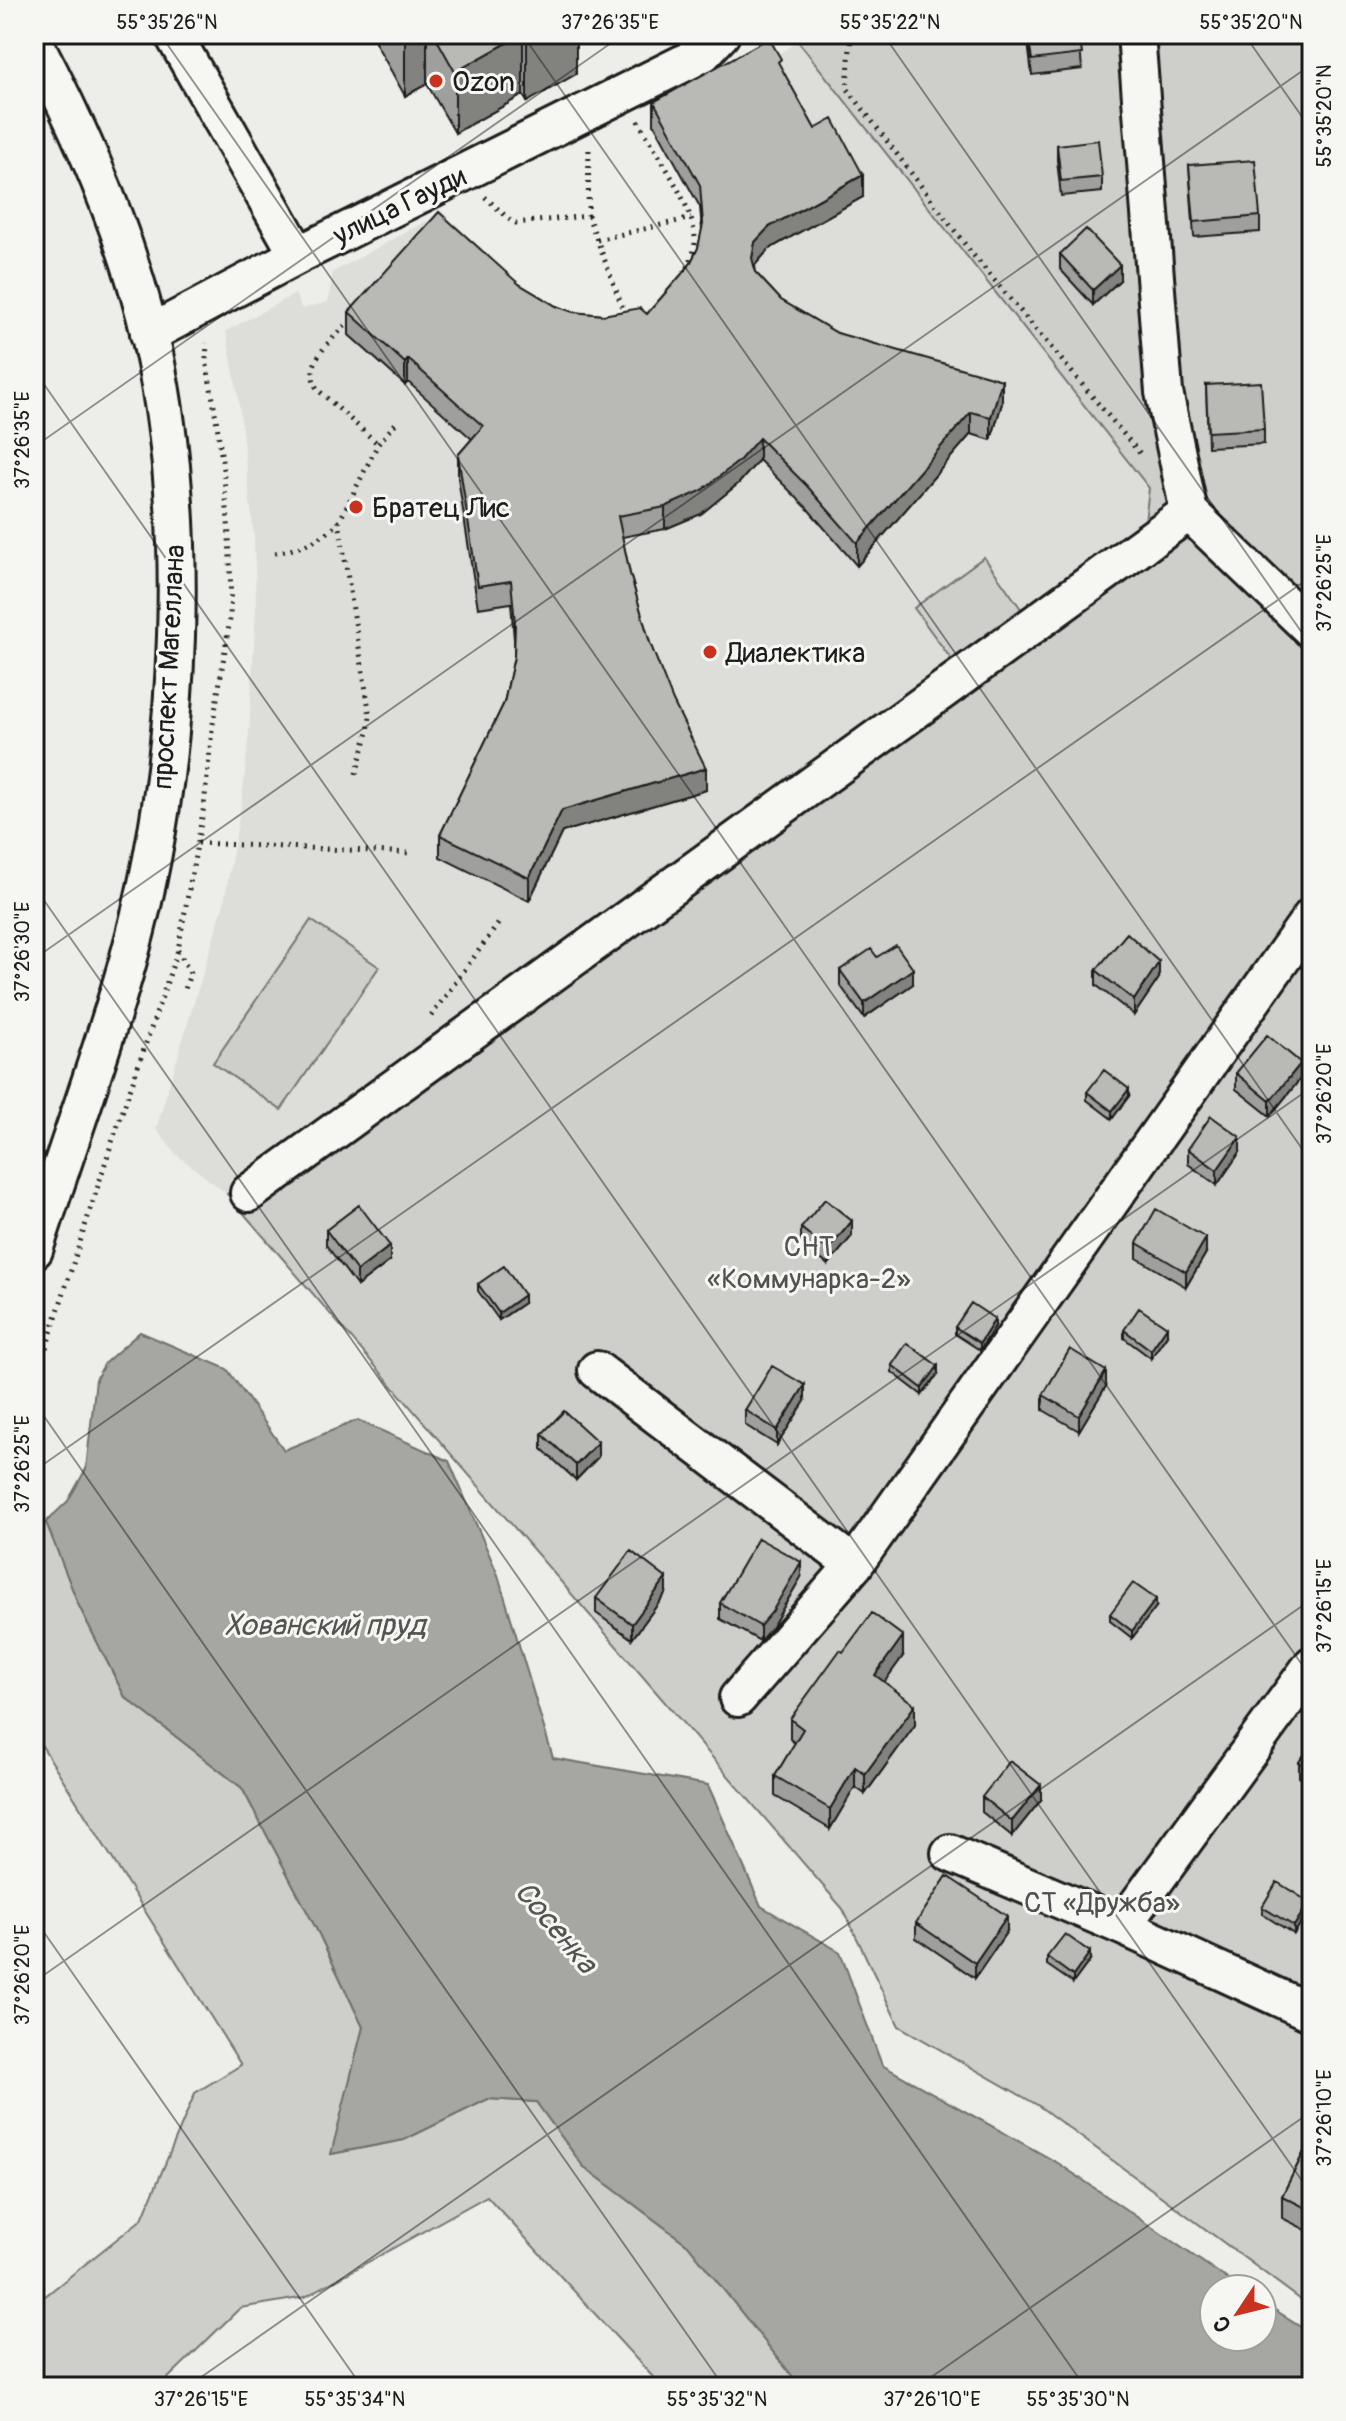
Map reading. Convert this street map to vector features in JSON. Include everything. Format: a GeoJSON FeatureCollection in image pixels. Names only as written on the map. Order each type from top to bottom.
{"type":"FeatureCollection","features":[{"type":"Feature","properties":{"kind":"street","name":"улица Гауди"},"geometry":{"type":"LineString","coordinates":[[173,34],[298,255],[702,54],[721,34]]}},
{"type":"Feature","properties":{"kind":"street"},"geometry":{"type":"LineString","coordinates":[[1136,34],[1164,392],[1189,512],[1312,630]]}},
{"type":"Feature","properties":{"kind":"street","name":"проспект Магеллана"},"geometry":{"type":"LineString","coordinates":[[34,42],[68,108],[124,243],[149,334],[161,398],[176,553],[170,725],[161,806],[129,957],[34,1250]]}},
{"type":"Feature","properties":{"kind":"street"},"geometry":{"type":"LineString","coordinates":[[149,334],[298,255]]}},
{"type":"Feature","properties":{"kind":"street"},"geometry":{"type":"LineString","coordinates":[[249,1193],[1189,512]]}},
{"type":"Feature","properties":{"kind":"street"},"geometry":{"type":"LineString","coordinates":[[738,1698],[854,1565],[1312,916]]}},
{"type":"Feature","properties":{"kind":"street"},"geometry":{"type":"LineString","coordinates":[[597,1370],[854,1565]]}},
{"type":"Feature","properties":{"kind":"street"},"geometry":{"type":"LineString","coordinates":[[1122,1926],[1312,1665]]}},
{"type":"Feature","properties":{"kind":"street"},"geometry":{"type":"LineString","coordinates":[[950,1853],[1122,1926],[1312,2013]]}},
{"type":"Feature","properties":{"kind":"path"},"geometry":{"type":"LineString","coordinates":[[851,34],[847,88],[970,251],[1149,465]]}},
{"type":"Feature","properties":{"kind":"path"},"geometry":{"type":"LineString","coordinates":[[623,93],[691,218],[695,242],[693,256],[683,279]]}},
{"type":"Feature","properties":{"kind":"path"},"geometry":{"type":"LineString","coordinates":[[589,147],[588,216],[628,323]]}},
{"type":"Feature","properties":{"kind":"path"},"geometry":{"type":"LineString","coordinates":[[460,174],[516,223],[588,216]]}},
{"type":"Feature","properties":{"kind":"path"},"geometry":{"type":"LineString","coordinates":[[597,240],[691,218]]}},
{"type":"Feature","properties":{"kind":"path"},"geometry":{"type":"LineString","coordinates":[[355,316],[317,358],[311,372],[312,378],[318,390],[378,444]]}},
{"type":"Feature","properties":{"kind":"path"},"geometry":{"type":"LineString","coordinates":[[275,553],[309,544],[339,522],[378,444],[396,423]]}},
{"type":"Feature","properties":{"kind":"path"},"geometry":{"type":"LineString","coordinates":[[339,522],[370,716],[356,774]]}},
{"type":"Feature","properties":{"kind":"path"},"geometry":{"type":"LineString","coordinates":[[198,843],[412,853]]}},
{"type":"Feature","properties":{"kind":"path"},"geometry":{"type":"LineString","coordinates":[[420,1025],[432,1016],[501,920]]}},
{"type":"Feature","properties":{"kind":"path"},"geometry":{"type":"LineString","coordinates":[[34,1386],[111,1145],[178,950],[190,973],[184,993]]}},
{"type":"Feature","properties":{"kind":"shaded area","name":"Диалектика"},"geometry":{"type":"Polygon","coordinates":[[[798,41],[1150,489],[1144,530],[227,1194],[176,1154],[156,1129],[224,903],[242,800],[249,733],[256,608],[254,536],[238,395],[226,331],[295,294],[302,309],[328,302],[333,272],[426,221],[519,306],[625,335],[694,280],[705,216],[654,124],[769,61],[798,41]]]}},
{"type":"Feature","properties":{"kind":"green space","name":"СНТ «Коммунарка-2»"},"geometry":{"type":"Polygon","coordinates":[[[804,34],[1312,34],[1312,2308],[1278,2283],[1278,2273],[1265,2273],[1039,2106],[899,2026],[843,1909],[227,1194],[1144,530],[1149,488],[798,41],[804,34]]]}},
{"type":"Feature","properties":{"kind":"green space"},"geometry":{"type":"Polygon","coordinates":[[[984,557],[1024,613],[954,663],[914,608],[984,557]]]}},
{"type":"Feature","properties":{"kind":"green space"},"geometry":{"type":"Polygon","coordinates":[[[311,920],[379,967],[281,1110],[213,1063],[311,920]]]}},
{"type":"Feature","properties":{"kind":"green space"},"geometry":{"type":"Polygon","coordinates":[[[46,1522],[79,1606],[125,1697],[242,1788],[319,1934],[363,2027],[332,2154],[404,2140],[488,2099],[536,2102],[583,2166],[688,2245],[801,2387],[662,2387],[487,2196],[305,2297],[240,2308],[159,2387],[34,2387],[34,2305],[142,2219],[195,2093],[241,2065],[34,1733],[34,1539],[46,1522]]]}},
{"type":"Feature","properties":{"kind":"water","name":"Хованский пруд"},"geometry":{"type":"Polygon","coordinates":[[[140,1332],[227,1369],[284,1450],[358,1420],[449,1461],[498,1575],[553,1758],[708,1785],[761,1906],[840,1952],[882,2065],[1058,2163],[1219,2273],[1198,2273],[1198,2353],[1278,2353],[1278,2312],[1312,2333],[1312,2387],[801,2387],[688,2245],[583,2166],[536,2102],[488,2099],[404,2140],[331,2154],[363,2027],[319,1934],[242,1788],[125,1697],[79,1606],[46,1522],[68,1501],[86,1469],[96,1379],[105,1363],[140,1332]]]}},
{"type":"Feature","properties":{"kind":"building"},"geometry":{"type":"Polygon","coordinates":[[[434,34],[523,34],[455,72],[434,34]]]}},
{"type":"Feature","properties":{"kind":"building"},"geometry":{"type":"Polygon","coordinates":[[[523,34],[538,34],[527,41],[523,34]]]}},
{"type":"Feature","properties":{"kind":"building"},"geometry":{"type":"Polygon","coordinates":[[[1028,34],[1079,34],[1082,54],[1032,60],[1028,34]]]}},
{"type":"Feature","properties":{"kind":"building"},"geometry":{"type":"Polygon","coordinates":[[[769,38],[781,59],[778,62],[815,129],[833,119],[863,175],[769,227],[755,242],[752,258],[756,273],[781,300],[837,333],[1002,380],[991,417],[971,412],[857,543],[759,438],[739,461],[701,491],[665,507],[618,516],[630,574],[650,643],[673,701],[706,768],[562,810],[529,878],[440,835],[504,703],[514,657],[511,581],[478,586],[458,455],[483,426],[408,359],[405,363],[349,312],[439,212],[519,284],[556,306],[573,312],[603,315],[640,308],[647,314],[689,266],[698,248],[703,224],[700,185],[654,102],[769,38]]]}},
{"type":"Feature","properties":{"kind":"building"},"geometry":{"type":"Polygon","coordinates":[[[1098,140],[1102,177],[1061,181],[1057,145],[1098,140]]]}},
{"type":"Feature","properties":{"kind":"building"},"geometry":{"type":"Polygon","coordinates":[[[1255,160],[1260,216],[1194,222],[1189,165],[1255,160]]]}},
{"type":"Feature","properties":{"kind":"building"},"geometry":{"type":"Polygon","coordinates":[[[1086,229],[1120,265],[1093,290],[1060,254],[1086,229]]]}},
{"type":"Feature","properties":{"kind":"building"},"geometry":{"type":"Polygon","coordinates":[[[34,310],[41,310],[40,338],[34,338],[34,310]]]}},
{"type":"Feature","properties":{"kind":"building"},"geometry":{"type":"Polygon","coordinates":[[[1261,382],[1264,429],[1208,432],[1206,385],[1261,382]]]}},
{"type":"Feature","properties":{"kind":"building"},"geometry":{"type":"Polygon","coordinates":[[[1127,933],[1159,962],[1134,1000],[1096,970],[1127,933]]]}},
{"type":"Feature","properties":{"kind":"building"},"geometry":{"type":"Polygon","coordinates":[[[896,945],[913,969],[864,1003],[840,970],[871,949],[877,957],[896,945]]]}},
{"type":"Feature","properties":{"kind":"building"},"geometry":{"type":"Polygon","coordinates":[[[1267,1035],[1301,1063],[1270,1101],[1236,1073],[1267,1035]]]}},
{"type":"Feature","properties":{"kind":"building"},"geometry":{"type":"Polygon","coordinates":[[[1104,1070],[1129,1089],[1112,1111],[1087,1092],[1104,1070]]]}},
{"type":"Feature","properties":{"kind":"building"},"geometry":{"type":"Polygon","coordinates":[[[1211,1116],[1240,1137],[1217,1170],[1188,1149],[1211,1116]]]}},
{"type":"Feature","properties":{"kind":"building"},"geometry":{"type":"Polygon","coordinates":[[[825,1199],[852,1221],[828,1250],[801,1228],[825,1199]]]}},
{"type":"Feature","properties":{"kind":"building"},"geometry":{"type":"Polygon","coordinates":[[[359,1205],[390,1246],[357,1271],[326,1230],[359,1205]]]}},
{"type":"Feature","properties":{"kind":"building"},"geometry":{"type":"Polygon","coordinates":[[[1156,1209],[1206,1238],[1186,1272],[1137,1243],[1156,1209]]]}},
{"type":"Feature","properties":{"kind":"building"},"geometry":{"type":"Polygon","coordinates":[[[504,1266],[524,1295],[499,1313],[478,1284],[504,1266]]]}},
{"type":"Feature","properties":{"kind":"building"},"geometry":{"type":"Polygon","coordinates":[[[971,1303],[995,1319],[980,1343],[955,1327],[971,1303]]]}},
{"type":"Feature","properties":{"kind":"building"},"geometry":{"type":"Polygon","coordinates":[[[1139,1308],[1167,1327],[1151,1350],[1124,1330],[1139,1308]]]}},
{"type":"Feature","properties":{"kind":"building"},"geometry":{"type":"Polygon","coordinates":[[[907,1343],[938,1366],[922,1388],[892,1365],[907,1343]]]}},
{"type":"Feature","properties":{"kind":"building"},"geometry":{"type":"Polygon","coordinates":[[[1070,1349],[1106,1371],[1079,1416],[1043,1395],[1070,1349]]]}},
{"type":"Feature","properties":{"kind":"building"},"geometry":{"type":"Polygon","coordinates":[[[772,1366],[805,1385],[777,1430],[745,1410],[772,1366]]]}},
{"type":"Feature","properties":{"kind":"building"},"geometry":{"type":"Polygon","coordinates":[[[564,1411],[598,1442],[576,1465],[542,1434],[564,1411]]]}},
{"type":"Feature","properties":{"kind":"building"},"geometry":{"type":"Polygon","coordinates":[[[758,1538],[801,1562],[772,1612],[760,1626],[720,1603],[758,1538]]]}},
{"type":"Feature","properties":{"kind":"building"},"geometry":{"type":"Polygon","coordinates":[[[631,1551],[666,1578],[632,1624],[596,1598],[631,1551]]]}},
{"type":"Feature","properties":{"kind":"building"},"geometry":{"type":"Polygon","coordinates":[[[1133,1583],[1156,1599],[1132,1631],[1110,1614],[1133,1583]]]}},
{"type":"Feature","properties":{"kind":"building"},"geometry":{"type":"Polygon","coordinates":[[[872,1613],[903,1636],[875,1675],[915,1705],[865,1774],[855,1767],[830,1809],[775,1776],[803,1729],[790,1719],[840,1650],[843,1652],[872,1613]]]}},
{"type":"Feature","properties":{"kind":"building"},"geometry":{"type":"Polygon","coordinates":[[[1312,1744],[1312,1772],[1299,1762],[1312,1744]]]}},
{"type":"Feature","properties":{"kind":"building"},"geometry":{"type":"Polygon","coordinates":[[[1010,1761],[1041,1785],[1012,1821],[982,1797],[1010,1761]]]}},
{"type":"Feature","properties":{"kind":"building"},"geometry":{"type":"Polygon","coordinates":[[[947,1876],[1007,1916],[975,1963],[916,1923],[947,1876]]]}},
{"type":"Feature","properties":{"kind":"building"},"geometry":{"type":"Polygon","coordinates":[[[1277,1882],[1309,1902],[1294,1926],[1262,1907],[1277,1882]]]}},
{"type":"Feature","properties":{"kind":"building"},"geometry":{"type":"Polygon","coordinates":[[[1065,1934],[1090,1952],[1073,1976],[1047,1957],[1065,1934]]]}},
{"type":"Feature","properties":{"kind":"building"},"geometry":{"type":"Polygon","coordinates":[[[1312,2136],[1312,2211],[1282,2196],[1312,2136]]]}},
{"type":"Feature","properties":{"kind":"place","name":"Ozon"},"geometry":{"type":"Point","coordinates":[436,81]}},
{"type":"Feature","properties":{"kind":"place","name":"Братец Лис"},"geometry":{"type":"Point","coordinates":[356,507]}},
{"type":"Feature","properties":{"kind":"place","name":"Диалектика"},"geometry":{"type":"Point","coordinates":[710,652]}},
{"type":"Feature","properties":{"kind":"park label","name":"СТ «Дружба»"},"geometry":{"type":"Point","coordinates":[1102,1902]}},
{"type":"Feature","properties":{"kind":"water label","name":"Сосенка"},"geometry":{"type":"Point","coordinates":[556,1927]}}]}
